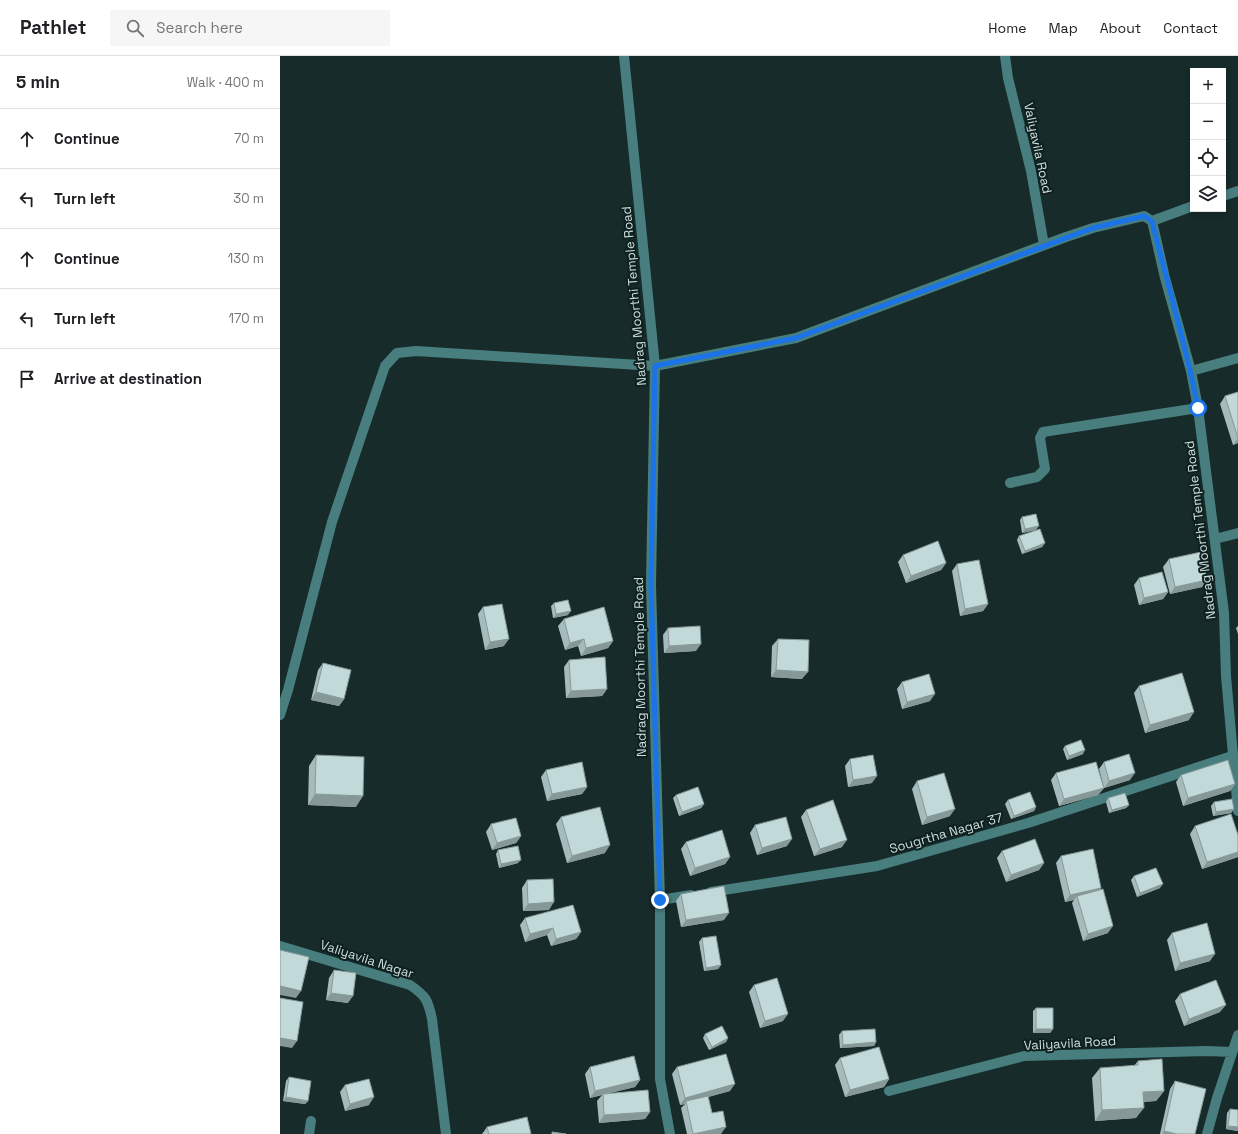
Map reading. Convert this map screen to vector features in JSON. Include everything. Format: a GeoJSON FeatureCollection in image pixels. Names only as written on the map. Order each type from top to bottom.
{"type":"FeatureCollection","features":[{"type":"Feature","properties":{"kind":"street","name":"Nadrag Moorthi Temple Road"},"geometry":{"type":"LineString","coordinates":[[624,56],[655,366],[651,585],[660,900],[660,1079],[670,1134]]}},
{"type":"Feature","properties":{"kind":"street","name":"Valiyavila Road"},"geometry":{"type":"LineString","coordinates":[[1005,56],[1008,78],[1031,171],[1044,245]]}},
{"type":"Feature","properties":{"kind":"street"},"geometry":{"type":"LineString","coordinates":[[1226,195],[1238,191]]}},
{"type":"Feature","properties":{"kind":"street"},"geometry":{"type":"LineString","coordinates":[[280,715],[284,689],[332,522],[385,366],[397,353],[416,351],[655,366],[796,338],[1093,228],[1144,216],[1152,221],[1190,207]]}},
{"type":"Feature","properties":{"kind":"street","name":"Nadrag Moorthi Temple Road"},"geometry":{"type":"LineString","coordinates":[[1152,221],[1191,371],[1198,408],[1224,613],[1226,676],[1238,811]]}},
{"type":"Feature","properties":{"kind":"street"},"geometry":{"type":"LineString","coordinates":[[1191,371],[1238,358]]}},
{"type":"Feature","properties":{"kind":"street"},"geometry":{"type":"LineString","coordinates":[[1010,484],[1037,477],[1045,469],[1040,438],[1043,432],[1198,408]]}},
{"type":"Feature","properties":{"kind":"street"},"geometry":{"type":"LineString","coordinates":[[1215,539],[1238,533]]}},
{"type":"Feature","properties":{"kind":"street","name":"Sougrtha Nagar 37"},"geometry":{"type":"LineString","coordinates":[[660,900],[876,866],[1028,823],[1232,756]]}},
{"type":"Feature","properties":{"kind":"street","name":"Valiyavila Nagar"},"geometry":{"type":"LineString","coordinates":[[280,946],[410,985],[422,993],[428,1004],[432,1019],[446,1134]]}},
{"type":"Feature","properties":{"kind":"street"},"geometry":{"type":"LineString","coordinates":[[1207,1134],[1217,1098],[1238,1035]]}},
{"type":"Feature","properties":{"kind":"street","name":"Valiyavila Road"},"geometry":{"type":"LineString","coordinates":[[890,1091],[1024,1056],[1206,1051],[1232,1052]]}},
{"type":"Feature","properties":{"kind":"street"},"geometry":{"type":"LineString","coordinates":[[310,1134],[312,1121]]}},
{"type":"Feature","properties":{"kind":"building"},"geometry":{"type":"Polygon","coordinates":[[[1238,392],[1238,438],[1225,396],[1238,392]]]}},
{"type":"Feature","properties":{"kind":"building"},"geometry":{"type":"Polygon","coordinates":[[[1036,514],[1039,526],[1025,529],[1022,517],[1036,514]]]}},
{"type":"Feature","properties":{"kind":"building"},"geometry":{"type":"Polygon","coordinates":[[[1040,529],[1045,543],[1025,551],[1019,536],[1040,529]]]}},
{"type":"Feature","properties":{"kind":"building"},"geometry":{"type":"Polygon","coordinates":[[[938,541],[946,563],[911,576],[903,555],[938,541]]]}},
{"type":"Feature","properties":{"kind":"building"},"geometry":{"type":"Polygon","coordinates":[[[1201,552],[1207,580],[1175,587],[1169,559],[1201,552]]]}},
{"type":"Feature","properties":{"kind":"building"},"geometry":{"type":"Polygon","coordinates":[[[979,560],[988,604],[965,609],[957,564],[979,560]]]}},
{"type":"Feature","properties":{"kind":"building"},"geometry":{"type":"Polygon","coordinates":[[[1162,572],[1168,592],[1144,598],[1139,578],[1162,572]]]}},
{"type":"Feature","properties":{"kind":"building"},"geometry":{"type":"Polygon","coordinates":[[[568,600],[571,611],[556,614],[554,603],[568,600]]]}},
{"type":"Feature","properties":{"kind":"building"},"geometry":{"type":"Polygon","coordinates":[[[502,604],[509,639],[490,642],[483,607],[502,604]]]}},
{"type":"Feature","properties":{"kind":"building"},"geometry":{"type":"Polygon","coordinates":[[[604,607],[613,641],[586,648],[584,639],[570,643],[564,619],[604,607]]]}},
{"type":"Feature","properties":{"kind":"building"},"geometry":{"type":"Polygon","coordinates":[[[700,626],[701,644],[669,646],[668,628],[700,626]]]}},
{"type":"Feature","properties":{"kind":"building"},"geometry":{"type":"Polygon","coordinates":[[[778,639],[809,640],[808,672],[776,670],[778,639]]]}},
{"type":"Feature","properties":{"kind":"building"},"geometry":{"type":"Polygon","coordinates":[[[605,657],[607,689],[571,691],[569,660],[605,657]]]}},
{"type":"Feature","properties":{"kind":"building"},"geometry":{"type":"Polygon","coordinates":[[[323,663],[351,670],[344,699],[316,692],[323,663]]]}},
{"type":"Feature","properties":{"kind":"building"},"geometry":{"type":"Polygon","coordinates":[[[1182,673],[1194,712],[1150,725],[1139,686],[1182,673]]]}},
{"type":"Feature","properties":{"kind":"building"},"geometry":{"type":"Polygon","coordinates":[[[929,674],[935,694],[907,702],[902,682],[929,674]]]}},
{"type":"Feature","properties":{"kind":"building"},"geometry":{"type":"Polygon","coordinates":[[[1081,740],[1085,750],[1069,756],[1065,746],[1081,740]]]}},
{"type":"Feature","properties":{"kind":"building"},"geometry":{"type":"Polygon","coordinates":[[[1129,754],[1135,773],[1109,781],[1104,762],[1129,754]]]}},
{"type":"Feature","properties":{"kind":"building"},"geometry":{"type":"Polygon","coordinates":[[[316,755],[364,757],[363,796],[315,794],[316,755]]]}},
{"type":"Feature","properties":{"kind":"building"},"geometry":{"type":"Polygon","coordinates":[[[873,755],[877,776],[853,780],[850,759],[873,755]]]}},
{"type":"Feature","properties":{"kind":"building"},"geometry":{"type":"Polygon","coordinates":[[[1228,760],[1235,784],[1188,798],[1181,775],[1228,760]]]}},
{"type":"Feature","properties":{"kind":"building"},"geometry":{"type":"Polygon","coordinates":[[[582,762],[587,787],[552,794],[546,770],[582,762]]]}},
{"type":"Feature","properties":{"kind":"building"},"geometry":{"type":"Polygon","coordinates":[[[1096,762],[1104,788],[1064,799],[1056,773],[1096,762]]]}},
{"type":"Feature","properties":{"kind":"building"},"geometry":{"type":"Polygon","coordinates":[[[944,773],[955,809],[927,817],[917,781],[944,773]]]}},
{"type":"Feature","properties":{"kind":"building"},"geometry":{"type":"Polygon","coordinates":[[[698,787],[704,804],[682,812],[676,795],[698,787]]]}},
{"type":"Feature","properties":{"kind":"building"},"geometry":{"type":"Polygon","coordinates":[[[1030,792],[1036,807],[1014,816],[1008,800],[1030,792]]]}},
{"type":"Feature","properties":{"kind":"building"},"geometry":{"type":"Polygon","coordinates":[[[1125,793],[1129,805],[1112,810],[1108,798],[1125,793]]]}},
{"type":"Feature","properties":{"kind":"building"},"geometry":{"type":"Polygon","coordinates":[[[1232,799],[1234,809],[1216,812],[1214,802],[1232,799]]]}},
{"type":"Feature","properties":{"kind":"building"},"geometry":{"type":"Polygon","coordinates":[[[833,800],[847,840],[820,849],[806,810],[833,800]]]}},
{"type":"Feature","properties":{"kind":"building"},"geometry":{"type":"Polygon","coordinates":[[[600,807],[610,845],[572,856],[561,817],[600,807]]]}},
{"type":"Feature","properties":{"kind":"building"},"geometry":{"type":"Polygon","coordinates":[[[1231,814],[1238,835],[1238,852],[1207,862],[1195,826],[1231,814]]]}},
{"type":"Feature","properties":{"kind":"building"},"geometry":{"type":"Polygon","coordinates":[[[786,817],[792,839],[762,848],[755,825],[786,817]]]}},
{"type":"Feature","properties":{"kind":"building"},"geometry":{"type":"Polygon","coordinates":[[[516,818],[521,836],[497,843],[491,824],[516,818]]]}},
{"type":"Feature","properties":{"kind":"building"},"geometry":{"type":"Polygon","coordinates":[[[722,830],[730,857],[695,868],[686,842],[722,830]]]}},
{"type":"Feature","properties":{"kind":"building"},"geometry":{"type":"Polygon","coordinates":[[[1035,839],[1044,863],[1011,875],[1002,851],[1035,839]]]}},
{"type":"Feature","properties":{"kind":"building"},"geometry":{"type":"Polygon","coordinates":[[[518,846],[521,860],[501,864],[498,850],[518,846]]]}},
{"type":"Feature","properties":{"kind":"building"},"geometry":{"type":"Polygon","coordinates":[[[1093,849],[1101,888],[1070,895],[1061,856],[1093,849]]]}},
{"type":"Feature","properties":{"kind":"building"},"geometry":{"type":"Polygon","coordinates":[[[1156,868],[1163,884],[1140,893],[1134,876],[1156,868]]]}},
{"type":"Feature","properties":{"kind":"building"},"geometry":{"type":"Polygon","coordinates":[[[553,879],[554,902],[528,904],[527,880],[553,879]]]}},
{"type":"Feature","properties":{"kind":"building"},"geometry":{"type":"Polygon","coordinates":[[[724,886],[729,913],[686,920],[681,894],[724,886]]]}},
{"type":"Feature","properties":{"kind":"building"},"geometry":{"type":"Polygon","coordinates":[[[1103,889],[1113,926],[1088,934],[1077,896],[1103,889]]]}},
{"type":"Feature","properties":{"kind":"building"},"geometry":{"type":"Polygon","coordinates":[[[573,905],[581,932],[556,939],[553,928],[530,934],[525,918],[573,905]]]}},
{"type":"Feature","properties":{"kind":"building"},"geometry":{"type":"Polygon","coordinates":[[[1207,923],[1215,954],[1180,963],[1172,933],[1207,923]]]}},
{"type":"Feature","properties":{"kind":"building"},"geometry":{"type":"Polygon","coordinates":[[[716,936],[721,965],[706,968],[702,938],[716,936]]]}},
{"type":"Feature","properties":{"kind":"building"},"geometry":{"type":"Polygon","coordinates":[[[280,950],[309,957],[301,991],[280,986],[280,950]]]}},
{"type":"Feature","properties":{"kind":"building"},"geometry":{"type":"Polygon","coordinates":[[[334,970],[356,973],[353,996],[331,993],[334,970]]]}},
{"type":"Feature","properties":{"kind":"building"},"geometry":{"type":"Polygon","coordinates":[[[777,978],[788,1014],[765,1021],[754,985],[777,978]]]}},
{"type":"Feature","properties":{"kind":"building"},"geometry":{"type":"Polygon","coordinates":[[[1216,980],[1226,1005],[1189,1019],[1180,994],[1216,980]]]}},
{"type":"Feature","properties":{"kind":"building"},"geometry":{"type":"Polygon","coordinates":[[[280,998],[303,1002],[297,1041],[280,1038],[280,998]]]}},
{"type":"Feature","properties":{"kind":"building"},"geometry":{"type":"Polygon","coordinates":[[[1036,1008],[1053,1008],[1053,1029],[1036,1029],[1036,1008]]]}},
{"type":"Feature","properties":{"kind":"building"},"geometry":{"type":"Polygon","coordinates":[[[722,1026],[728,1038],[712,1047],[705,1034],[722,1026]]]}},
{"type":"Feature","properties":{"kind":"building"},"geometry":{"type":"Polygon","coordinates":[[[875,1029],[876,1042],[843,1045],[842,1031],[875,1029]]]}},
{"type":"Feature","properties":{"kind":"building"},"geometry":{"type":"Polygon","coordinates":[[[879,1047],[889,1079],[850,1090],[840,1058],[879,1047]]]}},
{"type":"Feature","properties":{"kind":"building"},"geometry":{"type":"Polygon","coordinates":[[[726,1054],[735,1084],[685,1098],[677,1067],[726,1054]]]}},
{"type":"Feature","properties":{"kind":"building"},"geometry":{"type":"Polygon","coordinates":[[[634,1056],[640,1080],[595,1091],[590,1067],[634,1056]]]}},
{"type":"Feature","properties":{"kind":"building"},"geometry":{"type":"Polygon","coordinates":[[[1162,1059],[1164,1091],[1143,1092],[1144,1108],[1102,1110],[1100,1068],[1138,1065],[1138,1061],[1162,1059]]]}},
{"type":"Feature","properties":{"kind":"building"},"geometry":{"type":"Polygon","coordinates":[[[289,1077],[311,1081],[308,1101],[286,1097],[289,1077]]]}},
{"type":"Feature","properties":{"kind":"building"},"geometry":{"type":"Polygon","coordinates":[[[369,1079],[374,1097],[350,1104],[345,1085],[369,1079]]]}},
{"type":"Feature","properties":{"kind":"building"},"geometry":{"type":"Polygon","coordinates":[[[1175,1081],[1206,1089],[1195,1134],[1177,1134],[1164,1131],[1175,1081]]]}},
{"type":"Feature","properties":{"kind":"building"},"geometry":{"type":"Polygon","coordinates":[[[648,1090],[650,1112],[604,1115],[603,1094],[648,1090]]]}},
{"type":"Feature","properties":{"kind":"building"},"geometry":{"type":"Polygon","coordinates":[[[708,1096],[712,1113],[723,1111],[726,1127],[693,1134],[686,1101],[708,1096]]]}},
{"type":"Feature","properties":{"kind":"building"},"geometry":{"type":"Polygon","coordinates":[[[1230,1109],[1238,1110],[1238,1127],[1228,1126],[1230,1109]]]}},
{"type":"Feature","properties":{"kind":"building"},"geometry":{"type":"Polygon","coordinates":[[[527,1117],[531,1134],[489,1134],[487,1127],[527,1117]]]}},
{"type":"Feature","properties":{"kind":"building"},"geometry":{"type":"Polygon","coordinates":[[[552,1132],[566,1134],[552,1134],[552,1132]]]}},
{"type":"Feature","properties":{"kind":"route"},"geometry":{"type":"LineString","coordinates":[[660,900],[651,585],[655,366],[796,338],[1066,237],[1093,228],[1144,216],[1152,221],[1191,371],[1198,408]]}}]}
